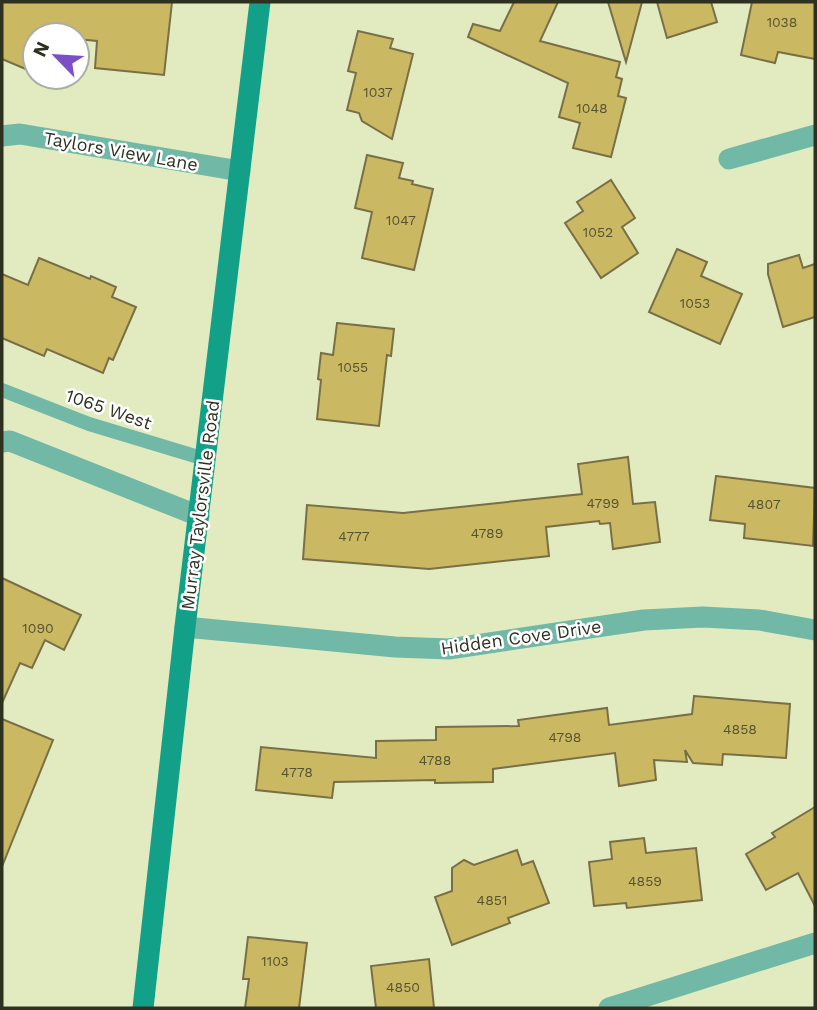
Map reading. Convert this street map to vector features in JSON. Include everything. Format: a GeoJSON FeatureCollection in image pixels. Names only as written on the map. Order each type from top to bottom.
{"type":"FeatureCollection","features":[{"type":"Feature","properties":{"kind":"street","name":"Murray Taylorsville Road"},"geometry":{"type":"LineString","coordinates":[[143,1008],[185,627],[260,2]]}},
{"type":"Feature","properties":{"kind":"street","name":"Taylors View Lane"},"geometry":{"type":"LineString","coordinates":[[2,136],[20,134],[240,171]]}},
{"type":"Feature","properties":{"kind":"street"},"geometry":{"type":"LineString","coordinates":[[729,159],[815,135]]}},
{"type":"Feature","properties":{"kind":"street"},"geometry":{"type":"LineString","coordinates":[[2,442],[10,441],[199,516]]}},
{"type":"Feature","properties":{"kind":"street","name":"Hidden Cove Drive"},"geometry":{"type":"LineString","coordinates":[[185,627],[395,648],[449,649],[644,620],[703,617],[759,620],[815,629]]}},
{"type":"Feature","properties":{"kind":"street"},"geometry":{"type":"LineString","coordinates":[[609,1008],[815,943]]}},
{"type":"Feature","properties":{"kind":"lane","name":"1065 West"},"geometry":{"type":"LineString","coordinates":[[2,390],[89,424],[205,459]]}},
{"type":"Feature","properties":{"kind":"building"},"geometry":{"type":"Polygon","coordinates":[[[2,2],[172,2],[164,75],[95,68],[97,41],[91,40],[91,21],[21,21],[21,67],[2,59],[2,2]]]}},
{"type":"Feature","properties":{"kind":"building"},"geometry":{"type":"Polygon","coordinates":[[[514,2],[558,2],[540,41],[620,62],[616,77],[622,79],[618,96],[626,98],[611,157],[573,148],[580,123],[559,117],[568,83],[468,37],[473,24],[500,31],[514,2]]]}},
{"type":"Feature","properties":{"kind":"building"},"geometry":{"type":"Polygon","coordinates":[[[608,2],[642,2],[626,62],[608,2]]]}},
{"type":"Feature","properties":{"kind":"building"},"geometry":{"type":"Polygon","coordinates":[[[657,2],[711,2],[717,22],[667,38],[657,2]]]}},
{"type":"Feature","properties":{"kind":"building"},"geometry":{"type":"Polygon","coordinates":[[[752,2],[815,2],[815,59],[778,52],[775,63],[741,55],[752,2]]]}},
{"type":"Feature","properties":{"kind":"building"},"geometry":{"type":"Polygon","coordinates":[[[358,31],[393,39],[390,48],[413,54],[392,139],[362,121],[359,113],[347,110],[356,73],[348,71],[358,31]]]}},
{"type":"Feature","properties":{"kind":"building"},"geometry":{"type":"Polygon","coordinates":[[[367,155],[403,163],[399,178],[433,189],[414,270],[362,258],[372,212],[355,208],[367,155]]]}},
{"type":"Feature","properties":{"kind":"building"},"geometry":{"type":"Polygon","coordinates":[[[611,180],[635,218],[622,227],[638,253],[601,278],[565,223],[583,211],[577,202],[611,180]]]}},
{"type":"Feature","properties":{"kind":"building"},"geometry":{"type":"Polygon","coordinates":[[[677,249],[707,262],[701,276],[742,294],[720,344],[649,312],[677,249]]]}},
{"type":"Feature","properties":{"kind":"building"},"geometry":{"type":"Polygon","coordinates":[[[799,255],[803,268],[815,264],[815,317],[783,327],[768,274],[768,264],[799,255]]]}},
{"type":"Feature","properties":{"kind":"building"},"geometry":{"type":"Polygon","coordinates":[[[39,258],[116,287],[112,297],[136,307],[113,360],[109,358],[103,373],[47,349],[44,356],[2,338],[2,274],[28,285],[39,258]]]}},
{"type":"Feature","properties":{"kind":"building"},"geometry":{"type":"Polygon","coordinates":[[[337,323],[394,329],[391,356],[387,355],[379,426],[317,419],[321,353],[333,355],[337,323]]]}},
{"type":"Feature","properties":{"kind":"building"},"geometry":{"type":"Polygon","coordinates":[[[628,457],[633,504],[655,502],[660,542],[613,549],[610,523],[600,524],[599,521],[546,527],[549,556],[429,569],[303,559],[307,505],[403,513],[582,494],[578,464],[628,457]]]}},
{"type":"Feature","properties":{"kind":"building"},"geometry":{"type":"Polygon","coordinates":[[[716,476],[815,488],[813,546],[744,538],[745,524],[710,520],[716,476]]]}},
{"type":"Feature","properties":{"kind":"building"},"geometry":{"type":"Polygon","coordinates":[[[2,578],[81,615],[64,650],[45,640],[32,668],[20,663],[2,703],[2,578]]]}},
{"type":"Feature","properties":{"kind":"building"},"geometry":{"type":"Polygon","coordinates":[[[694,696],[790,704],[786,758],[723,754],[722,765],[693,763],[685,750],[687,762],[654,760],[656,780],[619,786],[615,753],[493,769],[493,782],[334,782],[332,798],[256,790],[261,747],[376,758],[376,741],[436,740],[436,727],[519,726],[518,720],[607,708],[609,725],[692,714],[694,696]]]}},
{"type":"Feature","properties":{"kind":"building"},"geometry":{"type":"Polygon","coordinates":[[[2,719],[53,740],[3,864],[2,863],[2,719]]]}},
{"type":"Feature","properties":{"kind":"building"},"geometry":{"type":"Polygon","coordinates":[[[815,807],[815,906],[798,873],[766,890],[746,854],[775,837],[772,833],[815,807]]]}},
{"type":"Feature","properties":{"kind":"building"},"geometry":{"type":"Polygon","coordinates":[[[644,838],[646,853],[696,848],[702,900],[627,908],[626,903],[594,906],[589,862],[612,859],[610,842],[644,838]]]}},
{"type":"Feature","properties":{"kind":"building"},"geometry":{"type":"Polygon","coordinates":[[[517,850],[522,865],[533,861],[549,903],[508,918],[510,923],[452,945],[435,897],[452,891],[452,868],[464,860],[474,865],[517,850]]]}},
{"type":"Feature","properties":{"kind":"building"},"geometry":{"type":"Polygon","coordinates":[[[248,937],[307,943],[299,1008],[245,1008],[249,979],[243,979],[248,937]]]}},
{"type":"Feature","properties":{"kind":"building"},"geometry":{"type":"Polygon","coordinates":[[[429,959],[434,1008],[376,1008],[371,966],[429,959]]]}}]}
